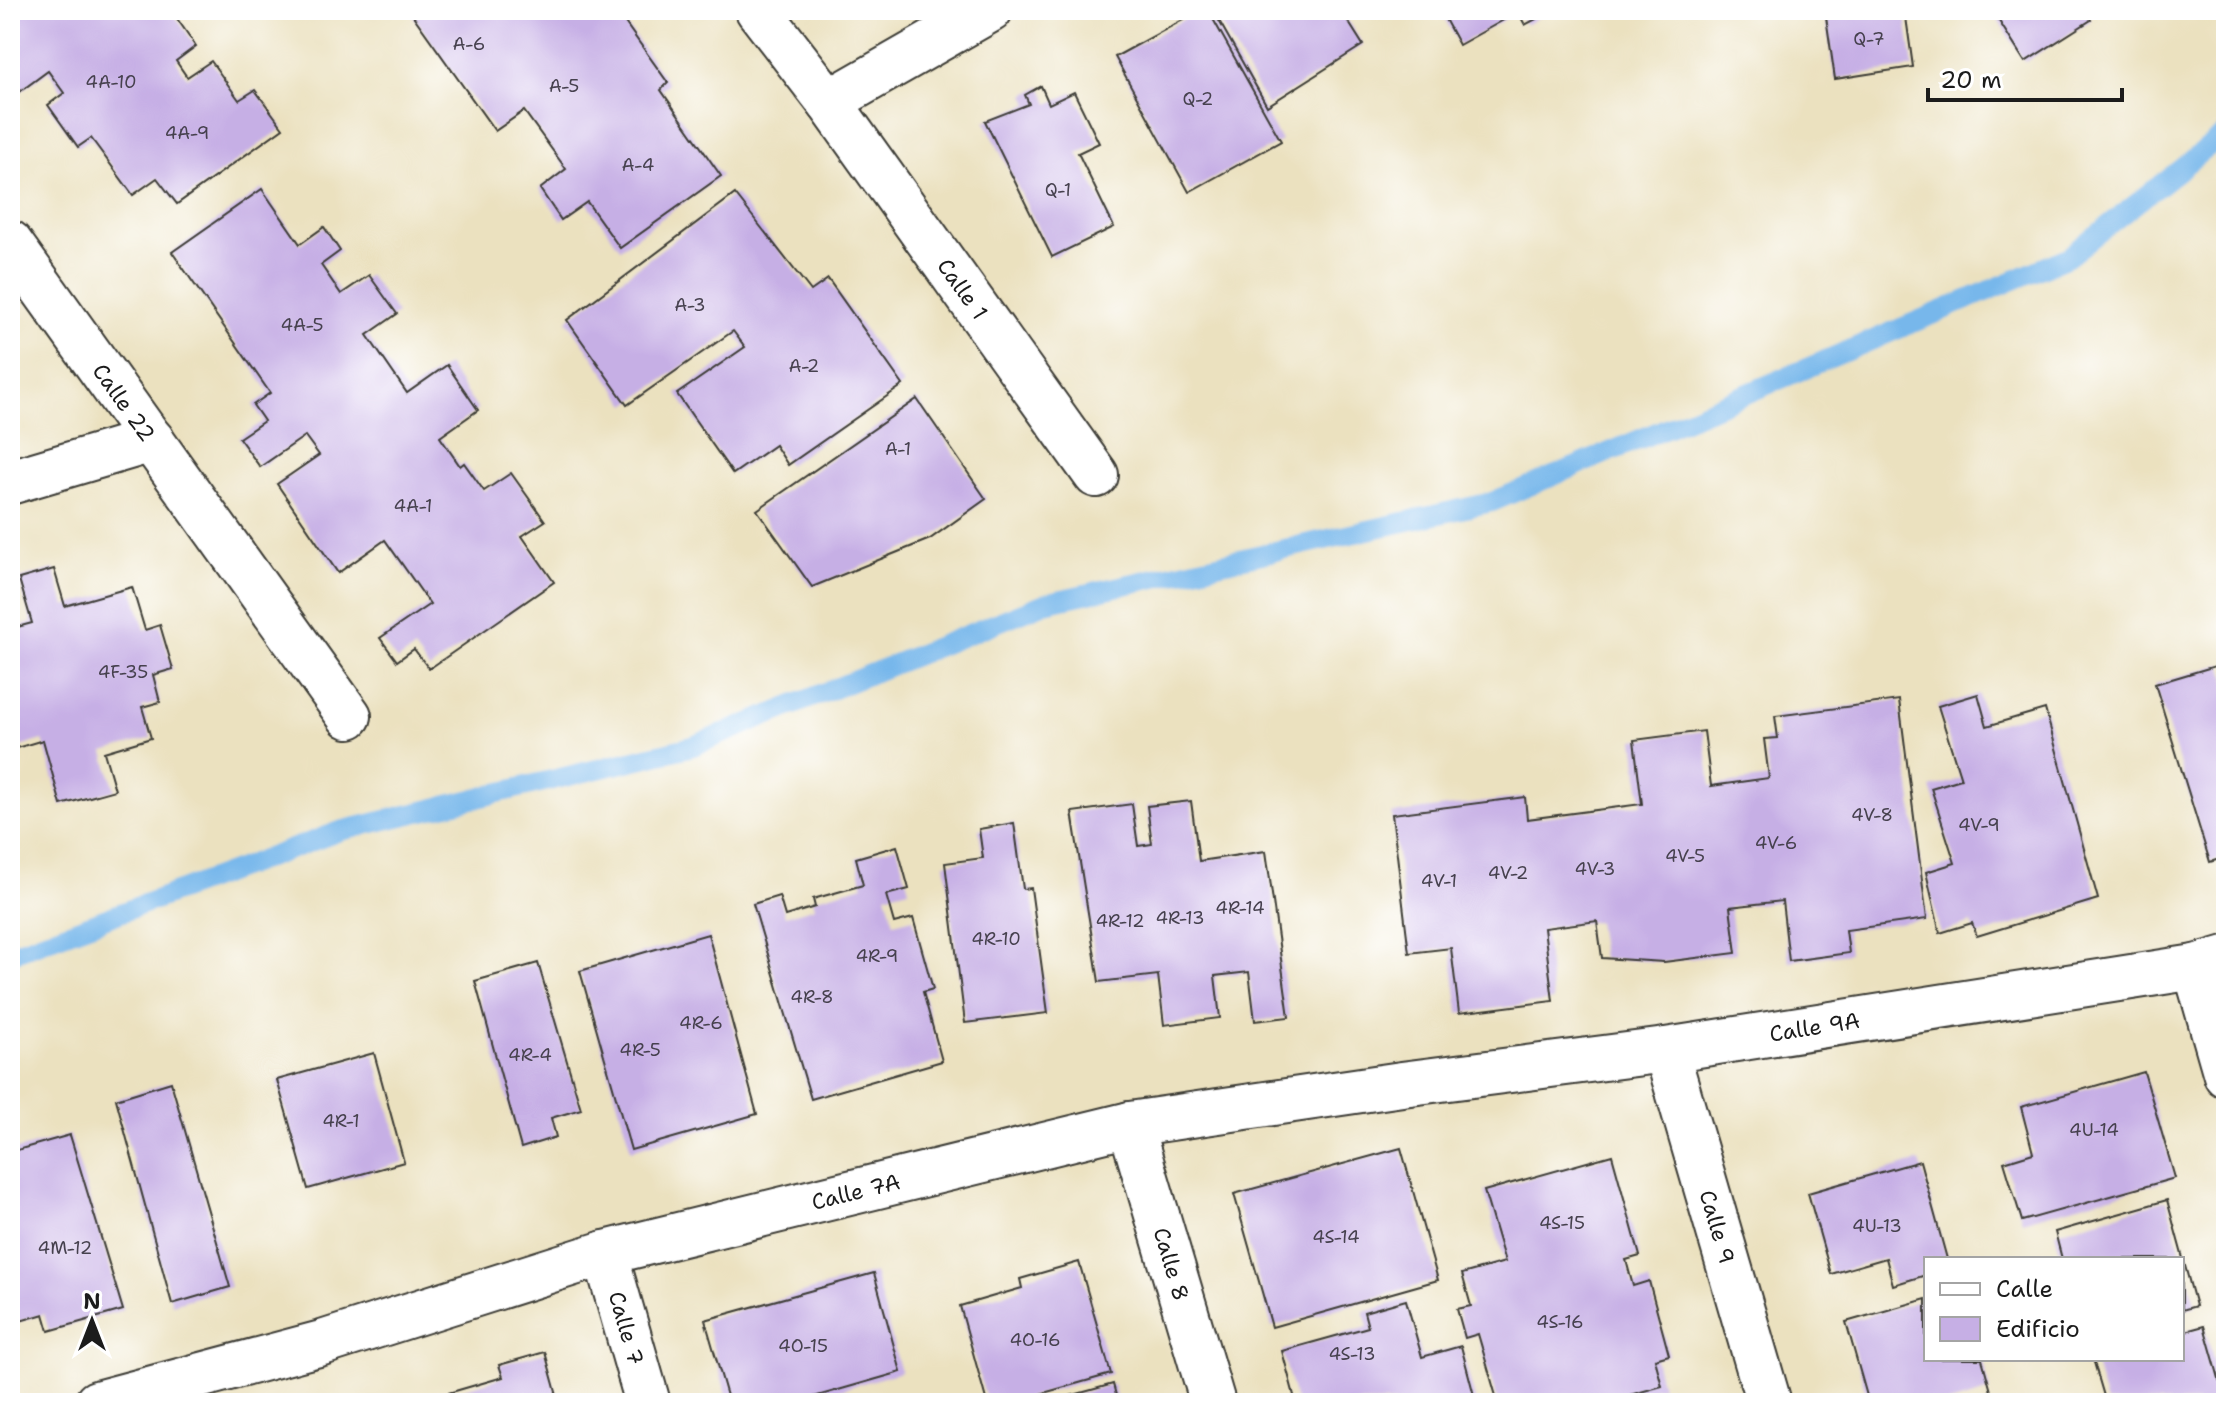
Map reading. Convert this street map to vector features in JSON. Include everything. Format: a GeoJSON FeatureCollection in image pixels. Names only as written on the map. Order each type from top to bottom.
{"type":"FeatureCollection","features":[{"type":"Feature","properties":{"kind":"street","name":"Calle 1"},"geometry":{"type":"LineString","coordinates":[[758,10],[829,102],[1096,475]]}},
{"type":"Feature","properties":{"kind":"street"},"geometry":{"type":"LineString","coordinates":[[829,102],[990,10]]}},
{"type":"Feature","properties":{"kind":"street","name":"Calle 22"},"geometry":{"type":"LineString","coordinates":[[10,243],[152,440],[10,482]]}},
{"type":"Feature","properties":{"kind":"street"},"geometry":{"type":"LineString","coordinates":[[152,440],[349,716]]}},
{"type":"Feature","properties":{"kind":"street"},"geometry":{"type":"LineString","coordinates":[[2211,963],[2226,1075]]}},
{"type":"Feature","properties":{"kind":"street","name":"Calle 9A"},"geometry":{"type":"LineString","coordinates":[[1402,1084],[1666,1050],[2211,963]]}},
{"type":"Feature","properties":{"kind":"street","name":"Calle 9"},"geometry":{"type":"LineString","coordinates":[[1666,1050],[1769,1403]]}},
{"type":"Feature","properties":{"kind":"street","name":"Calle 7A"},"geometry":{"type":"LineString","coordinates":[[97,1403],[322,1343],[605,1253],[1130,1124],[1402,1084]]}},
{"type":"Feature","properties":{"kind":"street","name":"Calle 8"},"geometry":{"type":"LineString","coordinates":[[1130,1124],[1213,1403]]}},
{"type":"Feature","properties":{"kind":"street","name":"Calle 7"},"geometry":{"type":"LineString","coordinates":[[605,1253],[648,1403]]}},
{"type":"Feature","properties":{"kind":"building"},"geometry":{"type":"Polygon","coordinates":[[[10,10],[171,10],[196,46],[176,61],[187,77],[211,61],[239,100],[255,90],[283,128],[177,204],[157,178],[133,195],[91,138],[78,147],[48,105],[64,93],[48,71],[10,99],[10,10]]]}},
{"type":"Feature","properties":{"kind":"building"},"geometry":{"type":"Polygon","coordinates":[[[409,10],[616,10],[668,83],[661,90],[721,176],[620,248],[587,202],[561,220],[540,189],[566,169],[524,111],[495,131],[409,10]]]}},
{"type":"Feature","properties":{"kind":"building"},"geometry":{"type":"Polygon","coordinates":[[[1201,10],[1208,10],[1281,141],[1189,192],[1115,57],[1201,10]]]}},
{"type":"Feature","properties":{"kind":"building"},"geometry":{"type":"Polygon","coordinates":[[[1213,10],[1341,10],[1363,45],[1267,106],[1213,10]]]}},
{"type":"Feature","properties":{"kind":"building"},"geometry":{"type":"Polygon","coordinates":[[[1440,10],[1553,10],[1525,25],[1518,12],[1459,45],[1440,10]]]}},
{"type":"Feature","properties":{"kind":"building"},"geometry":{"type":"Polygon","coordinates":[[[1825,10],[1905,10],[1913,67],[1835,79],[1825,10]]]}},
{"type":"Feature","properties":{"kind":"building"},"geometry":{"type":"Polygon","coordinates":[[[1992,10],[2084,10],[2091,20],[2025,62],[1992,10]]]}},
{"type":"Feature","properties":{"kind":"building"},"geometry":{"type":"Polygon","coordinates":[[[1041,86],[1049,104],[1074,92],[1099,143],[1078,153],[1114,227],[1052,257],[985,121],[1029,104],[1025,95],[1041,86]]]}},
{"type":"Feature","properties":{"kind":"building"},"geometry":{"type":"Polygon","coordinates":[[[262,189],[300,244],[324,227],[340,251],[321,265],[341,294],[369,275],[397,314],[367,335],[407,393],[447,365],[478,410],[440,437],[460,466],[464,463],[484,491],[511,473],[545,521],[522,536],[554,582],[429,669],[414,649],[397,661],[380,638],[430,604],[385,540],[338,573],[277,484],[319,455],[305,436],[260,467],[239,438],[264,421],[253,405],[270,393],[172,252],[262,189]]]}},
{"type":"Feature","properties":{"kind":"building"},"geometry":{"type":"Polygon","coordinates":[[[735,194],[811,291],[828,279],[903,385],[788,465],[775,445],[733,474],[677,394],[745,347],[733,331],[627,405],[567,320],[735,194]]]}},
{"type":"Feature","properties":{"kind":"building"},"geometry":{"type":"Polygon","coordinates":[[[917,399],[986,499],[930,539],[812,587],[757,510],[917,399]]]}},
{"type":"Feature","properties":{"kind":"building"},"geometry":{"type":"Polygon","coordinates":[[[54,569],[65,606],[132,587],[145,630],[160,625],[173,669],[153,675],[160,702],[142,707],[151,738],[104,752],[115,790],[61,805],[43,740],[10,750],[10,629],[32,623],[19,579],[54,569]]]}},
{"type":"Feature","properties":{"kind":"building"},"geometry":{"type":"Polygon","coordinates":[[[2222,664],[2226,677],[2226,857],[2210,862],[2155,684],[2222,664]]]}},
{"type":"Feature","properties":{"kind":"building"},"geometry":{"type":"Polygon","coordinates":[[[1978,694],[1987,726],[2045,709],[2098,899],[1977,936],[1972,923],[1940,933],[1926,872],[1955,863],[1931,788],[1961,779],[1938,706],[1978,694]]]}},
{"type":"Feature","properties":{"kind":"building"},"geometry":{"type":"Polygon","coordinates":[[[1899,700],[1927,919],[1846,930],[1849,953],[1789,961],[1782,901],[1730,907],[1736,953],[1664,962],[1602,958],[1597,921],[1544,928],[1553,1001],[1459,1013],[1451,948],[1409,953],[1392,814],[1525,797],[1527,819],[1642,804],[1634,740],[1704,731],[1711,786],[1769,778],[1764,739],[1778,738],[1775,716],[1899,700]]]}},
{"type":"Feature","properties":{"kind":"building"},"geometry":{"type":"Polygon","coordinates":[[[1191,801],[1199,861],[1266,851],[1289,1017],[1255,1021],[1249,972],[1215,976],[1220,1018],[1164,1025],[1158,975],[1099,982],[1072,812],[1132,804],[1138,846],[1152,844],[1147,806],[1191,801]]]}},
{"type":"Feature","properties":{"kind":"building"},"geometry":{"type":"Polygon","coordinates":[[[1014,823],[1023,889],[1031,888],[1048,1013],[965,1023],[945,863],[983,858],[979,829],[1014,823]]]}},
{"type":"Feature","properties":{"kind":"building"},"geometry":{"type":"Polygon","coordinates":[[[897,846],[909,889],[886,895],[894,923],[913,918],[933,989],[923,992],[942,1061],[811,1099],[753,904],[779,896],[785,916],[815,907],[813,899],[863,885],[856,858],[897,846]]]}},
{"type":"Feature","properties":{"kind":"building"},"geometry":{"type":"Polygon","coordinates":[[[708,934],[757,1114],[631,1150],[580,971],[708,934]]]}},
{"type":"Feature","properties":{"kind":"building"},"geometry":{"type":"Polygon","coordinates":[[[538,963],[581,1109],[551,1118],[556,1137],[521,1148],[475,981],[538,963]]]}},
{"type":"Feature","properties":{"kind":"building"},"geometry":{"type":"Polygon","coordinates":[[[374,1053],[404,1162],[308,1189],[277,1080],[374,1053]]]}},
{"type":"Feature","properties":{"kind":"building"},"geometry":{"type":"Polygon","coordinates":[[[2144,1072],[2175,1178],[2022,1221],[2004,1162],[2033,1153],[2021,1107],[2144,1072]]]}},
{"type":"Feature","properties":{"kind":"building"},"geometry":{"type":"Polygon","coordinates":[[[171,1082],[230,1287],[172,1304],[116,1099],[171,1082]]]}},
{"type":"Feature","properties":{"kind":"building"},"geometry":{"type":"Polygon","coordinates":[[[70,1135],[123,1310],[49,1331],[44,1314],[10,1324],[10,1152],[70,1135]]]}},
{"type":"Feature","properties":{"kind":"building"},"geometry":{"type":"Polygon","coordinates":[[[1401,1148],[1438,1280],[1272,1327],[1234,1194],[1401,1148]]]}},
{"type":"Feature","properties":{"kind":"building"},"geometry":{"type":"Polygon","coordinates":[[[1612,1155],[1640,1256],[1626,1260],[1633,1286],[1649,1281],[1669,1355],[1655,1359],[1662,1386],[1601,1403],[1498,1403],[1478,1334],[1465,1338],[1457,1309],[1471,1306],[1462,1274],[1505,1262],[1484,1191],[1612,1155]]]}},
{"type":"Feature","properties":{"kind":"building"},"geometry":{"type":"Polygon","coordinates":[[[1920,1161],[1946,1257],[1924,1257],[1924,1276],[1893,1285],[1886,1258],[1831,1274],[1808,1193],[1920,1161]]]}},
{"type":"Feature","properties":{"kind":"building"},"geometry":{"type":"Polygon","coordinates":[[[2167,1200],[2183,1257],[2061,1257],[2055,1232],[2167,1200]]]}},
{"type":"Feature","properties":{"kind":"building"},"geometry":{"type":"Polygon","coordinates":[[[1079,1262],[1111,1374],[1008,1403],[987,1403],[960,1306],[1022,1288],[1020,1279],[1079,1262]]]}},
{"type":"Feature","properties":{"kind":"building"},"geometry":{"type":"Polygon","coordinates":[[[2184,1262],[2196,1306],[2184,1309],[2184,1262]]]}},
{"type":"Feature","properties":{"kind":"building"},"geometry":{"type":"Polygon","coordinates":[[[874,1273],[901,1372],[793,1403],[729,1403],[705,1320],[874,1273]]]}},
{"type":"Feature","properties":{"kind":"building"},"geometry":{"type":"Polygon","coordinates":[[[1406,1300],[1422,1357],[1461,1346],[1476,1403],[1296,1403],[1282,1351],[1368,1327],[1364,1312],[1406,1300]]]}},
{"type":"Feature","properties":{"kind":"building"},"geometry":{"type":"Polygon","coordinates":[[[1924,1300],[1924,1361],[1983,1361],[1991,1391],[1950,1403],[1869,1403],[1846,1322],[1924,1300]]]}},
{"type":"Feature","properties":{"kind":"building"},"geometry":{"type":"Polygon","coordinates":[[[2204,1326],[2226,1403],[2106,1403],[2094,1361],[2184,1361],[2184,1331],[2204,1326]]]}},
{"type":"Feature","properties":{"kind":"building"},"geometry":{"type":"Polygon","coordinates":[[[545,1352],[559,1403],[414,1403],[503,1377],[499,1365],[545,1352]]]}},
{"type":"Feature","properties":{"kind":"building"},"geometry":{"type":"Polygon","coordinates":[[[1113,1384],[1118,1403],[1048,1403],[1048,1402],[1113,1384]]]}},
{"type":"Feature","properties":{"kind":"waterway"},"geometry":{"type":"LineString","coordinates":[[10,954],[340,831],[693,746],[1045,603],[1492,502],[2068,257],[2226,133]]}}]}
